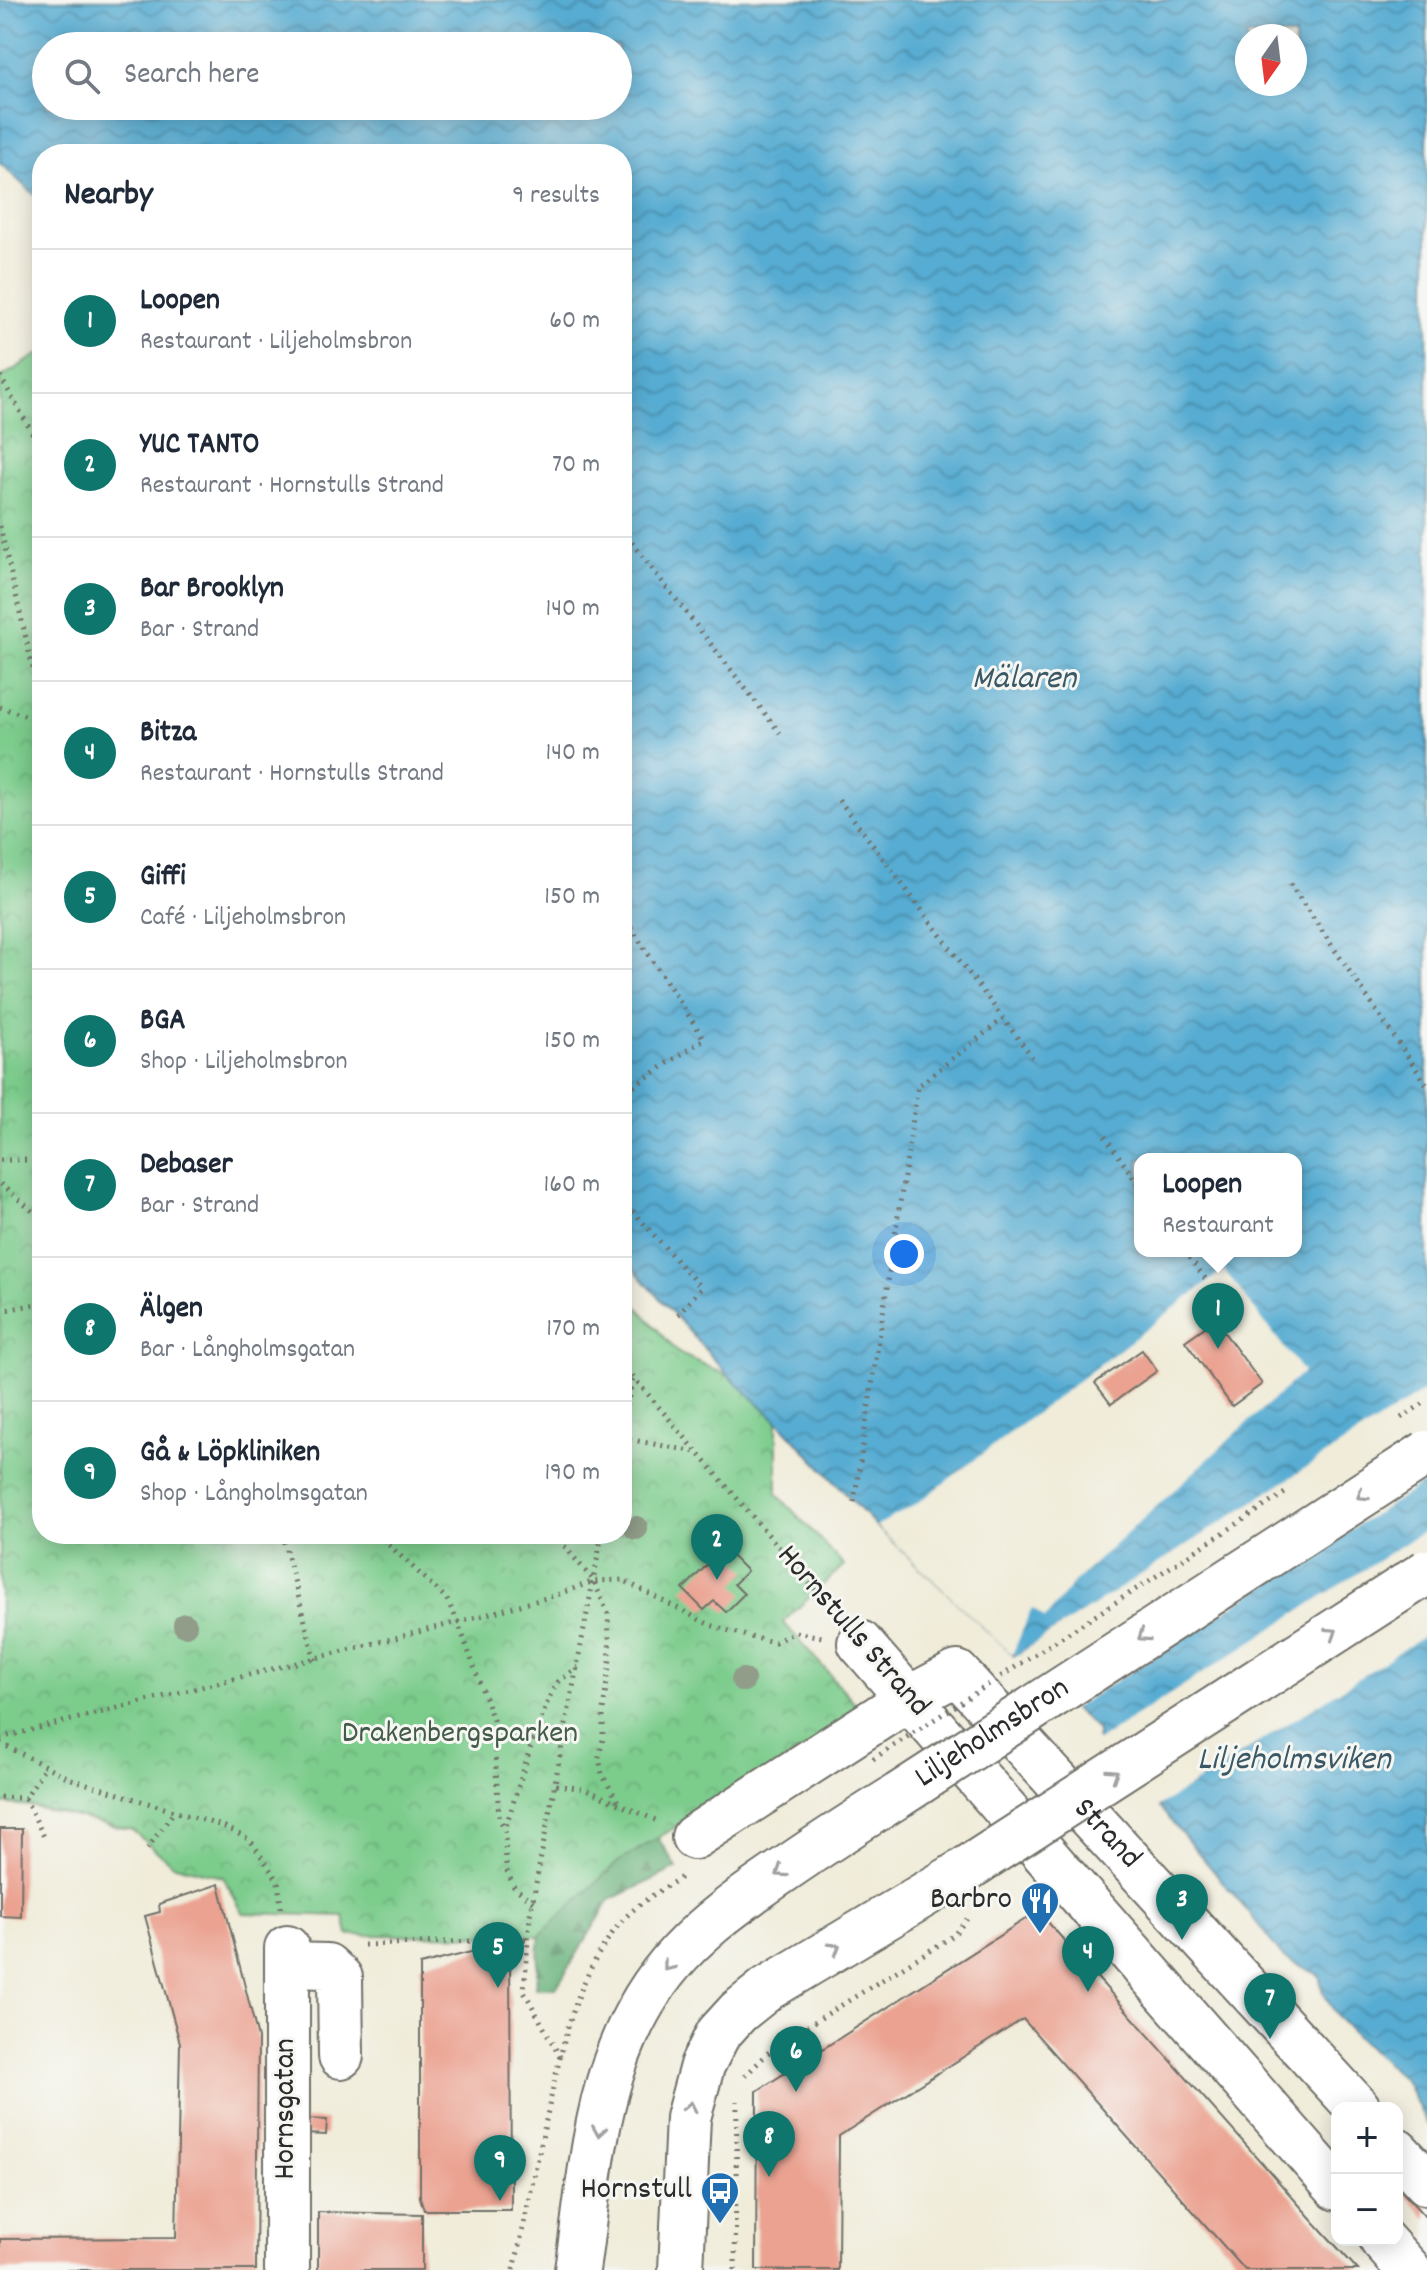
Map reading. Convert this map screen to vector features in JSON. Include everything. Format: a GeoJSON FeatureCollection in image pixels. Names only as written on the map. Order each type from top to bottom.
{"type":"FeatureCollection","features":[{"type":"Feature","properties":{"kind":"main road","name":"Liljeholmsbron"},"geometry":{"type":"LineString","coordinates":[[577,2270],[601,2117],[614,2067],[635,2014],[665,1968],[692,1939],[723,1911],[1427,1453]]}},
{"type":"Feature","properties":{"kind":"main road"},"geometry":{"type":"LineString","coordinates":[[681,2270],[685,2140],[693,2093],[718,2034],[738,2012],[768,1988],[966,1894],[1427,1572]]}},
{"type":"Feature","properties":{"kind":"main road","name":"Hornstulls Strand"},"geometry":{"type":"LineString","coordinates":[[860,1643],[1331,2181]]}},
{"type":"Feature","properties":{"kind":"main road","name":"Strand"},"geometry":{"type":"LineString","coordinates":[[908,1699],[957,1673],[1352,2102]]}},
{"type":"Feature","properties":{"kind":"main road"},"geometry":{"type":"LineString","coordinates":[[694,1837],[908,1699]]}},
{"type":"Feature","properties":{"kind":"main road"},"geometry":{"type":"LineString","coordinates":[[287,1957],[327,1966],[340,1978],[341,2056]]}},
{"type":"Feature","properties":{"kind":"main road","name":"Hornsgatan"},"geometry":{"type":"LineString","coordinates":[[287,1957],[287,2270]]}},
{"type":"Feature","properties":{"kind":"main road"},"geometry":{"type":"LineString","coordinates":[[1403,2157],[1427,2183]]}},
{"type":"Feature","properties":{"kind":"main road"},"geometry":{"type":"LineString","coordinates":[[1387,2246],[1409,2270]]}},
{"type":"Feature","properties":{"kind":"path"},"geometry":{"type":"LineString","coordinates":[[0,376],[32,432]]}},
{"type":"Feature","properties":{"kind":"path"},"geometry":{"type":"LineString","coordinates":[[0,526],[32,665]]}},
{"type":"Feature","properties":{"kind":"path"},"geometry":{"type":"LineString","coordinates":[[632,543],[780,733]]}},
{"type":"Feature","properties":{"kind":"path"},"geometry":{"type":"LineString","coordinates":[[0,707],[32,718]]}},
{"type":"Feature","properties":{"kind":"path"},"geometry":{"type":"LineString","coordinates":[[839,800],[1032,1057]]}},
{"type":"Feature","properties":{"kind":"path"},"geometry":{"type":"LineString","coordinates":[[1290,884],[1427,1085]]}},
{"type":"Feature","properties":{"kind":"path"},"geometry":{"type":"LineString","coordinates":[[632,929],[704,1039],[632,1087]]}},
{"type":"Feature","properties":{"kind":"path"},"geometry":{"type":"LineString","coordinates":[[854,1502],[918,1086],[1003,1019]]}},
{"type":"Feature","properties":{"kind":"path"},"geometry":{"type":"LineString","coordinates":[[1105,1136],[1134,1178]]}},
{"type":"Feature","properties":{"kind":"path"},"geometry":{"type":"LineString","coordinates":[[0,1160],[32,1160]]}},
{"type":"Feature","properties":{"kind":"path"},"geometry":{"type":"LineString","coordinates":[[0,1184],[32,1211]]}},
{"type":"Feature","properties":{"kind":"path"},"geometry":{"type":"LineString","coordinates":[[632,1210],[701,1288],[677,1316]]}},
{"type":"Feature","properties":{"kind":"path"},"geometry":{"type":"LineString","coordinates":[[1189,1257],[1207,1281]]}},
{"type":"Feature","properties":{"kind":"path"},"geometry":{"type":"LineString","coordinates":[[0,1311],[32,1305]]}},
{"type":"Feature","properties":{"kind":"path"},"geometry":{"type":"LineString","coordinates":[[632,1382],[633,1377]]}},
{"type":"Feature","properties":{"kind":"path","name":"Hornstulls Strand"},"geometry":{"type":"LineString","coordinates":[[633,1377],[860,1643]]}},
{"type":"Feature","properties":{"kind":"path"},"geometry":{"type":"LineString","coordinates":[[1401,1418],[1427,1401]]}},
{"type":"Feature","properties":{"kind":"path"},"geometry":{"type":"LineString","coordinates":[[632,1440],[697,1452]]}},
{"type":"Feature","properties":{"kind":"path"},"geometry":{"type":"LineString","coordinates":[[873,1759],[1295,1486]]}},
{"type":"Feature","properties":{"kind":"path"},"geometry":{"type":"LineString","coordinates":[[285,1544],[315,1660]]}},
{"type":"Feature","properties":{"kind":"path"},"geometry":{"type":"LineString","coordinates":[[388,1544],[446,1598],[458,1622],[493,1720],[498,1810],[505,1829]]}},
{"type":"Feature","properties":{"kind":"path"},"geometry":{"type":"LineString","coordinates":[[563,1544],[594,1581],[608,1614],[610,1659],[599,1757],[602,1774],[620,1805]]}},
{"type":"Feature","properties":{"kind":"path"},"geometry":{"type":"LineString","coordinates":[[560,2058],[524,1991],[527,1939],[600,1544]]}},
{"type":"Feature","properties":{"kind":"path"},"geometry":{"type":"LineString","coordinates":[[0,1740],[458,1622],[557,1595],[594,1581],[623,1580],[710,1625],[750,1637],[775,1642],[795,1632],[860,1643]]}},
{"type":"Feature","properties":{"kind":"path"},"geometry":{"type":"LineString","coordinates":[[533,1902],[514,1887],[506,1869],[505,1829],[549,1698],[558,1682],[578,1667]]}},
{"type":"Feature","properties":{"kind":"path"},"geometry":{"type":"LineString","coordinates":[[0,1740],[71,1779],[225,1827],[250,1840],[278,1881],[287,1957]]}},
{"type":"Feature","properties":{"kind":"path"},"geometry":{"type":"LineString","coordinates":[[25,1798],[45,1767]]}},
{"type":"Feature","properties":{"kind":"path"},"geometry":{"type":"LineString","coordinates":[[556,1785],[584,1789],[694,1837]]}},
{"type":"Feature","properties":{"kind":"path"},"geometry":{"type":"LineString","coordinates":[[0,1797],[25,1798]]}},
{"type":"Feature","properties":{"kind":"path"},"geometry":{"type":"LineString","coordinates":[[25,1798],[46,1841]]}},
{"type":"Feature","properties":{"kind":"path"},"geometry":{"type":"LineString","coordinates":[[147,1849],[173,1813]]}},
{"type":"Feature","properties":{"kind":"path"},"geometry":{"type":"LineString","coordinates":[[740,2087],[756,2062],[774,2047],[953,1936],[961,1925],[966,1894]]}},
{"type":"Feature","properties":{"kind":"path"},"geometry":{"type":"LineString","coordinates":[[514,2270],[571,2015],[585,1979],[618,1925],[645,1900]]}},
{"type":"Feature","properties":{"kind":"path"},"geometry":{"type":"LineString","coordinates":[[362,1945],[527,1939]]}},
{"type":"Feature","properties":{"kind":"path"},"geometry":{"type":"LineString","coordinates":[[735,2270],[737,2096]]}},
{"type":"Feature","properties":{"kind":"green space","name":"Drakenbergsparken"},"geometry":{"type":"Polygon","coordinates":[[[32,358],[32,1544],[632,1544],[632,1300],[678,1353],[729,1376],[777,1420],[777,1494],[844,1565],[783,1622],[864,1713],[618,1862],[539,1936],[348,1935],[344,1916],[243,1913],[223,1877],[172,1864],[132,1830],[29,1806],[0,1803],[0,378],[32,358]]]}},
{"type":"Feature","properties":{"kind":"green space"},"geometry":{"type":"Polygon","coordinates":[[[586,1801],[658,1838],[677,1868],[610,1900],[556,1988],[536,1988],[541,1915],[586,1801]]]}},
{"type":"Feature","properties":{"kind":"water","name":"Mälaren"},"geometry":{"type":"Polygon","coordinates":[[[0,0],[1427,0],[1427,2124],[1405,2080],[1338,2018],[1323,1992],[1319,1975],[1283,1957],[1168,1817],[1097,1740],[1097,1729],[876,1526],[777,1420],[729,1376],[632,1267],[632,144],[32,144],[32,193],[0,163],[0,0]]]}},
{"type":"Feature","properties":{"kind":"pier"},"geometry":{"type":"Polygon","coordinates":[[[1224,1270],[1303,1372],[1074,1582],[1045,1619],[1032,1608],[1012,1655],[876,1526],[915,1505],[1224,1270]]]}},
{"type":"Feature","properties":{"kind":"pier"},"geometry":{"type":"Polygon","coordinates":[[[1427,1389],[1427,1481],[1069,1711],[1011,1659],[1427,1389]]]}},
{"type":"Feature","properties":{"kind":"pier"},"geometry":{"type":"Polygon","coordinates":[[[1427,1529],[1427,1634],[1155,1809],[1094,1743],[1427,1529]]]}},
{"type":"Feature","properties":{"kind":"building"},"geometry":{"type":"Polygon","coordinates":[[[1215,1320],[1262,1384],[1232,1406],[1185,1341],[1215,1320]]]}},
{"type":"Feature","properties":{"kind":"building"},"geometry":{"type":"Polygon","coordinates":[[[1142,1350],[1157,1371],[1111,1404],[1095,1383],[1142,1350]]]}},
{"type":"Feature","properties":{"kind":"building"},"geometry":{"type":"Polygon","coordinates":[[[724,1548],[747,1571],[734,1584],[744,1594],[726,1612],[714,1601],[704,1610],[683,1589],[724,1548]]]}},
{"type":"Feature","properties":{"kind":"building"},"geometry":{"type":"Polygon","coordinates":[[[0,1829],[22,1829],[21,1917],[0,1916],[0,1829]]]}},
{"type":"Feature","properties":{"kind":"building"},"geometry":{"type":"Polygon","coordinates":[[[219,1884],[258,2038],[256,2270],[0,2270],[0,2239],[176,2238],[180,2043],[145,1916],[160,1912],[159,1904],[219,1884]]]}},
{"type":"Feature","properties":{"kind":"building"},"geometry":{"type":"Polygon","coordinates":[[[1038,1911],[1331,2240],[1331,2246],[1336,2246],[1358,2270],[1245,2270],[1023,2019],[839,2136],[838,2270],[756,2270],[757,2091],[1038,1911]]]}},
{"type":"Feature","properties":{"kind":"building"},"geometry":{"type":"Polygon","coordinates":[[[510,1942],[511,2210],[424,2210],[420,2197],[420,1965],[510,1942]]]}},
{"type":"Feature","properties":{"kind":"building"},"geometry":{"type":"Polygon","coordinates":[[[305,2119],[327,2120],[326,2135],[305,2134],[305,2119]]]}},
{"type":"Feature","properties":{"kind":"building"},"geometry":{"type":"Polygon","coordinates":[[[1403,2172],[1427,2198],[1427,2219],[1403,2193],[1403,2172]]]}},
{"type":"Feature","properties":{"kind":"building"},"geometry":{"type":"Polygon","coordinates":[[[318,2212],[422,2214],[422,2270],[318,2270],[318,2212]]]}},
{"type":"Feature","properties":{"kind":"place","name":"Loopen"},"geometry":{"type":"Point","coordinates":[1218,1349]}},
{"type":"Feature","properties":{"kind":"place","name":"YUC TANTO"},"geometry":{"type":"Point","coordinates":[717,1580]}},
{"type":"Feature","properties":{"kind":"place","name":"Barbro"},"geometry":{"type":"Point","coordinates":[1040,1935]}},
{"type":"Feature","properties":{"kind":"place","name":"Bar Brooklyn"},"geometry":{"type":"Point","coordinates":[1182,1940]}},
{"type":"Feature","properties":{"kind":"place","name":"Giffi"},"geometry":{"type":"Point","coordinates":[498,1988]}},
{"type":"Feature","properties":{"kind":"place","name":"Bitza"},"geometry":{"type":"Point","coordinates":[1088,1992]}},
{"type":"Feature","properties":{"kind":"place","name":"Debaser"},"geometry":{"type":"Point","coordinates":[1270,2039]}},
{"type":"Feature","properties":{"kind":"place","name":"BGA"},"geometry":{"type":"Point","coordinates":[796,2092]}},
{"type":"Feature","properties":{"kind":"place","name":"Älgen"},"geometry":{"type":"Point","coordinates":[769,2177]}},
{"type":"Feature","properties":{"kind":"place","name":"Gå & Löpkliniken"},"geometry":{"type":"Point","coordinates":[500,2201]}},
{"type":"Feature","properties":{"kind":"place","name":"Hornstull"},"geometry":{"type":"Point","coordinates":[720,2225]}},
{"type":"Feature","properties":{"kind":"water label","name":"Liljeholmsviken"},"geometry":{"type":"Point","coordinates":[1294,1761]}}]}
